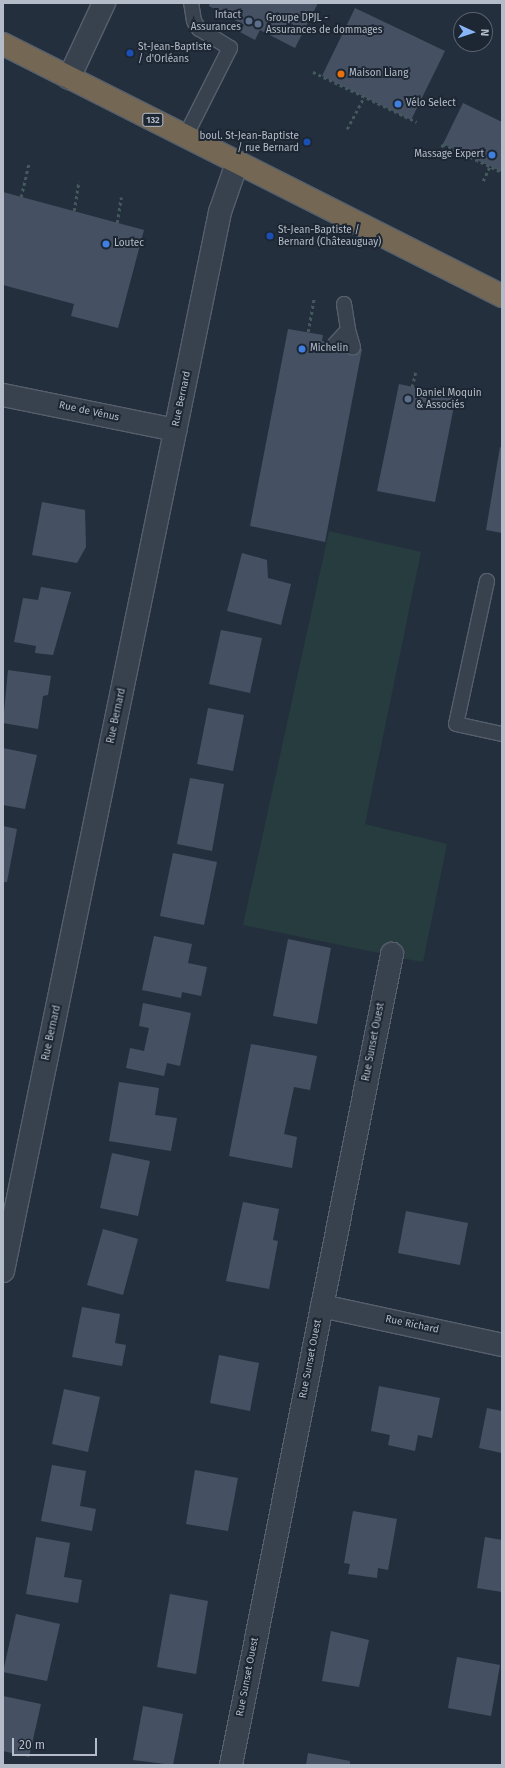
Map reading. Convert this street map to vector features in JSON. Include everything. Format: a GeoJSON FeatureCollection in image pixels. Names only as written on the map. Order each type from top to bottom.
{"type":"FeatureCollection","features":[{"type":"Feature","properties":{"kind":"highway","name":"132"},"geometry":{"type":"LineString","coordinates":[[3,44],[502,296]]}},
{"type":"Feature","properties":{"kind":"street"},"geometry":{"type":"LineString","coordinates":[[69,78],[104,3]]}},
{"type":"Feature","properties":{"kind":"street","name":"Rue Bernard"},"geometry":{"type":"LineString","coordinates":[[3,1271],[224,196],[237,163]]}},
{"type":"Feature","properties":{"kind":"street","name":"Rue de Vénus"},"geometry":{"type":"LineString","coordinates":[[3,395],[175,430]]}},
{"type":"Feature","properties":{"kind":"street","name":"Rue Sunset Ouest"},"geometry":{"type":"LineString","coordinates":[[231,1765],[392,954]]}},
{"type":"Feature","properties":{"kind":"street","name":"Rue Richard"},"geometry":{"type":"LineString","coordinates":[[322,1306],[502,1345]]}},
{"type":"Feature","properties":{"kind":"lane"},"geometry":{"type":"LineString","coordinates":[[185,136],[230,48],[199,29],[194,21],[191,3]]}},
{"type":"Feature","properties":{"kind":"lane"},"geometry":{"type":"LineString","coordinates":[[344,304],[348,330],[354,347]]}},
{"type":"Feature","properties":{"kind":"lane"},"geometry":{"type":"LineString","coordinates":[[335,344],[348,330]]}},
{"type":"Feature","properties":{"kind":"lane"},"geometry":{"type":"LineString","coordinates":[[487,581],[456,724],[502,734]]}},
{"type":"Feature","properties":{"kind":"path"},"geometry":{"type":"LineString","coordinates":[[313,72],[417,122]]}},
{"type":"Feature","properties":{"kind":"path"},"geometry":{"type":"LineString","coordinates":[[348,130],[364,97]]}},
{"type":"Feature","properties":{"kind":"path"},"geometry":{"type":"LineString","coordinates":[[437,158],[443,144],[502,172]]}},
{"type":"Feature","properties":{"kind":"path"},"geometry":{"type":"LineString","coordinates":[[21,197],[29,162]]}},
{"type":"Feature","properties":{"kind":"path"},"geometry":{"type":"LineString","coordinates":[[483,181],[490,166]]}},
{"type":"Feature","properties":{"kind":"path"},"geometry":{"type":"LineString","coordinates":[[74,211],[80,181]]}},
{"type":"Feature","properties":{"kind":"path"},"geometry":{"type":"LineString","coordinates":[[117,222],[122,197]]}},
{"type":"Feature","properties":{"kind":"path"},"geometry":{"type":"LineString","coordinates":[[308,332],[314,298]]}},
{"type":"Feature","properties":{"kind":"path"},"geometry":{"type":"LineString","coordinates":[[412,387],[416,370]]}},
{"type":"Feature","properties":{"kind":"green space"},"geometry":{"type":"Polygon","coordinates":[[[329,531],[421,552],[365,824],[447,844],[423,962],[400,958],[402,949],[385,945],[384,954],[243,925],[329,531]]]}},
{"type":"Feature","properties":{"kind":"building"},"geometry":{"type":"Polygon","coordinates":[[[210,3],[318,3],[295,48],[260,30],[255,40],[240,32],[244,25],[209,6],[210,3]]]}},
{"type":"Feature","properties":{"kind":"building"},"geometry":{"type":"Polygon","coordinates":[[[355,8],[445,51],[411,120],[322,76],[355,8]]]}},
{"type":"Feature","properties":{"kind":"building"},"geometry":{"type":"Polygon","coordinates":[[[463,103],[502,122],[502,172],[443,144],[463,103]]]}},
{"type":"Feature","properties":{"kind":"building"},"geometry":{"type":"Polygon","coordinates":[[[3,192],[144,230],[118,328],[71,316],[74,304],[3,285],[3,192]]]}},
{"type":"Feature","properties":{"kind":"building"},"geometry":{"type":"Polygon","coordinates":[[[288,329],[323,335],[322,341],[362,349],[325,542],[250,526],[288,329]]]}},
{"type":"Feature","properties":{"kind":"building"},"geometry":{"type":"Polygon","coordinates":[[[399,384],[456,396],[435,502],[377,491],[399,384]]]}},
{"type":"Feature","properties":{"kind":"building"},"geometry":{"type":"Polygon","coordinates":[[[500,447],[502,448],[502,533],[486,530],[500,447]]]}},
{"type":"Feature","properties":{"kind":"building"},"geometry":{"type":"Polygon","coordinates":[[[42,502],[85,510],[86,547],[77,563],[32,555],[42,502]]]}},
{"type":"Feature","properties":{"kind":"building"},"geometry":{"type":"Polygon","coordinates":[[[242,553],[267,560],[268,578],[291,584],[281,625],[227,611],[242,553]]]}},
{"type":"Feature","properties":{"kind":"building"},"geometry":{"type":"Polygon","coordinates":[[[41,587],[71,592],[53,655],[35,653],[36,646],[14,642],[23,598],[38,600],[41,587]]]}},
{"type":"Feature","properties":{"kind":"building"},"geometry":{"type":"Polygon","coordinates":[[[221,630],[262,638],[250,693],[209,684],[221,630]]]}},
{"type":"Feature","properties":{"kind":"building"},"geometry":{"type":"Polygon","coordinates":[[[8,670],[51,676],[48,695],[43,696],[38,729],[3,723],[8,670]]]}},
{"type":"Feature","properties":{"kind":"building"},"geometry":{"type":"Polygon","coordinates":[[[208,708],[244,715],[233,771],[197,764],[208,708]]]}},
{"type":"Feature","properties":{"kind":"building"},"geometry":{"type":"Polygon","coordinates":[[[3,748],[37,755],[25,809],[3,805],[3,748]]]}},
{"type":"Feature","properties":{"kind":"building"},"geometry":{"type":"Polygon","coordinates":[[[190,778],[224,784],[212,851],[177,844],[190,778]]]}},
{"type":"Feature","properties":{"kind":"building"},"geometry":{"type":"Polygon","coordinates":[[[3,826],[17,829],[7,882],[3,882],[3,826]]]}},
{"type":"Feature","properties":{"kind":"building"},"geometry":{"type":"Polygon","coordinates":[[[173,853],[217,862],[204,925],[160,916],[173,853]]]}},
{"type":"Feature","properties":{"kind":"building"},"geometry":{"type":"Polygon","coordinates":[[[154,936],[192,944],[188,963],[207,967],[201,996],[182,992],[181,998],[142,990],[154,936]]]}},
{"type":"Feature","properties":{"kind":"building"},"geometry":{"type":"Polygon","coordinates":[[[288,939],[331,948],[317,1024],[273,1016],[288,939]]]}},
{"type":"Feature","properties":{"kind":"building"},"geometry":{"type":"Polygon","coordinates":[[[143,1003],[191,1013],[180,1066],[167,1063],[164,1076],[126,1068],[130,1048],[144,1051],[149,1028],[139,1026],[143,1003]]]}},
{"type":"Feature","properties":{"kind":"building"},"geometry":{"type":"Polygon","coordinates":[[[251,1044],[317,1056],[310,1090],[294,1087],[284,1134],[297,1137],[292,1168],[229,1156],[251,1044]]]}},
{"type":"Feature","properties":{"kind":"building"},"geometry":{"type":"Polygon","coordinates":[[[119,1082],[159,1088],[155,1115],[177,1118],[171,1151],[109,1141],[119,1082]]]}},
{"type":"Feature","properties":{"kind":"building"},"geometry":{"type":"Polygon","coordinates":[[[112,1153],[150,1161],[138,1216],[100,1208],[112,1153]]]}},
{"type":"Feature","properties":{"kind":"building"},"geometry":{"type":"Polygon","coordinates":[[[243,1202],[279,1209],[273,1240],[278,1241],[269,1289],[226,1281],[243,1202]]]}},
{"type":"Feature","properties":{"kind":"building"},"geometry":{"type":"Polygon","coordinates":[[[406,1211],[468,1223],[460,1265],[398,1253],[406,1211]]]}},
{"type":"Feature","properties":{"kind":"building"},"geometry":{"type":"Polygon","coordinates":[[[103,1229],[138,1239],[123,1295],[87,1285],[103,1229]]]}},
{"type":"Feature","properties":{"kind":"building"},"geometry":{"type":"Polygon","coordinates":[[[82,1307],[120,1314],[115,1343],[126,1345],[122,1366],[72,1357],[82,1307]]]}},
{"type":"Feature","properties":{"kind":"building"},"geometry":{"type":"Polygon","coordinates":[[[219,1355],[259,1363],[250,1411],[210,1403],[219,1355]]]}},
{"type":"Feature","properties":{"kind":"building"},"geometry":{"type":"Polygon","coordinates":[[[379,1386],[440,1398],[432,1438],[418,1435],[415,1451],[388,1445],[390,1435],[371,1431],[379,1386]]]}},
{"type":"Feature","properties":{"kind":"building"},"geometry":{"type":"Polygon","coordinates":[[[64,1389],[100,1397],[88,1452],[52,1444],[64,1389]]]}},
{"type":"Feature","properties":{"kind":"building"},"geometry":{"type":"Polygon","coordinates":[[[487,1408],[502,1411],[502,1453],[479,1448],[487,1408]]]}},
{"type":"Feature","properties":{"kind":"building"},"geometry":{"type":"Polygon","coordinates":[[[52,1465],[86,1471],[80,1506],[96,1509],[92,1531],[41,1521],[52,1465]]]}},
{"type":"Feature","properties":{"kind":"building"},"geometry":{"type":"Polygon","coordinates":[[[195,1470],[238,1478],[228,1531],[186,1524],[195,1470]]]}},
{"type":"Feature","properties":{"kind":"building"},"geometry":{"type":"Polygon","coordinates":[[[353,1511],[397,1519],[388,1570],[378,1568],[377,1578],[348,1574],[350,1564],[344,1563],[353,1511]]]}},
{"type":"Feature","properties":{"kind":"building"},"geometry":{"type":"Polygon","coordinates":[[[36,1537],[70,1543],[64,1577],[82,1580],[78,1603],[26,1594],[36,1537]]]}},
{"type":"Feature","properties":{"kind":"building"},"geometry":{"type":"Polygon","coordinates":[[[485,1537],[502,1540],[502,1592],[477,1588],[485,1537]]]}},
{"type":"Feature","properties":{"kind":"building"},"geometry":{"type":"Polygon","coordinates":[[[170,1594],[208,1601],[196,1674],[157,1667],[170,1594]]]}},
{"type":"Feature","properties":{"kind":"building"},"geometry":{"type":"Polygon","coordinates":[[[16,1614],[60,1624],[47,1681],[3,1672],[16,1614]]]}},
{"type":"Feature","properties":{"kind":"building"},"geometry":{"type":"Polygon","coordinates":[[[331,1631],[369,1640],[359,1687],[322,1681],[331,1631]]]}},
{"type":"Feature","properties":{"kind":"building"},"geometry":{"type":"Polygon","coordinates":[[[457,1657],[500,1665],[491,1716],[448,1708],[457,1657]]]}},
{"type":"Feature","properties":{"kind":"building"},"geometry":{"type":"Polygon","coordinates":[[[3,1696],[41,1704],[29,1757],[3,1751],[3,1696]]]}},
{"type":"Feature","properties":{"kind":"building"},"geometry":{"type":"Polygon","coordinates":[[[143,1706],[183,1714],[173,1765],[133,1760],[143,1706]]]}},
{"type":"Feature","properties":{"kind":"building"},"geometry":{"type":"Polygon","coordinates":[[[308,1753],[350,1761],[350,1765],[306,1765],[308,1753]]]}},
{"type":"Feature","properties":{"kind":"place","name":"Intact Assurances"},"geometry":{"type":"Point","coordinates":[249,21]}},
{"type":"Feature","properties":{"kind":"place","name":"Groupe DPJL - Assurances de dommages"},"geometry":{"type":"Point","coordinates":[258,24]}},
{"type":"Feature","properties":{"kind":"place","name":"St-Jean-Baptiste / d'Orléans"},"geometry":{"type":"Point","coordinates":[130,53]}},
{"type":"Feature","properties":{"kind":"place","name":"Maison Liang"},"geometry":{"type":"Point","coordinates":[341,74]}},
{"type":"Feature","properties":{"kind":"place","name":"Vélo Select"},"geometry":{"type":"Point","coordinates":[398,104]}},
{"type":"Feature","properties":{"kind":"place","name":"boul. St-Jean-Baptiste / rue Bernard"},"geometry":{"type":"Point","coordinates":[307,142]}},
{"type":"Feature","properties":{"kind":"place","name":"Massage Expert"},"geometry":{"type":"Point","coordinates":[492,155]}},
{"type":"Feature","properties":{"kind":"place","name":"St-Jean-Baptiste / Bernard (Châteauguay)"},"geometry":{"type":"Point","coordinates":[270,236]}},
{"type":"Feature","properties":{"kind":"place","name":"Loutec"},"geometry":{"type":"Point","coordinates":[106,244]}},
{"type":"Feature","properties":{"kind":"place","name":"Michelin"},"geometry":{"type":"Point","coordinates":[302,349]}},
{"type":"Feature","properties":{"kind":"place","name":"Daniel Moquin & Associés"},"geometry":{"type":"Point","coordinates":[408,399]}}]}
